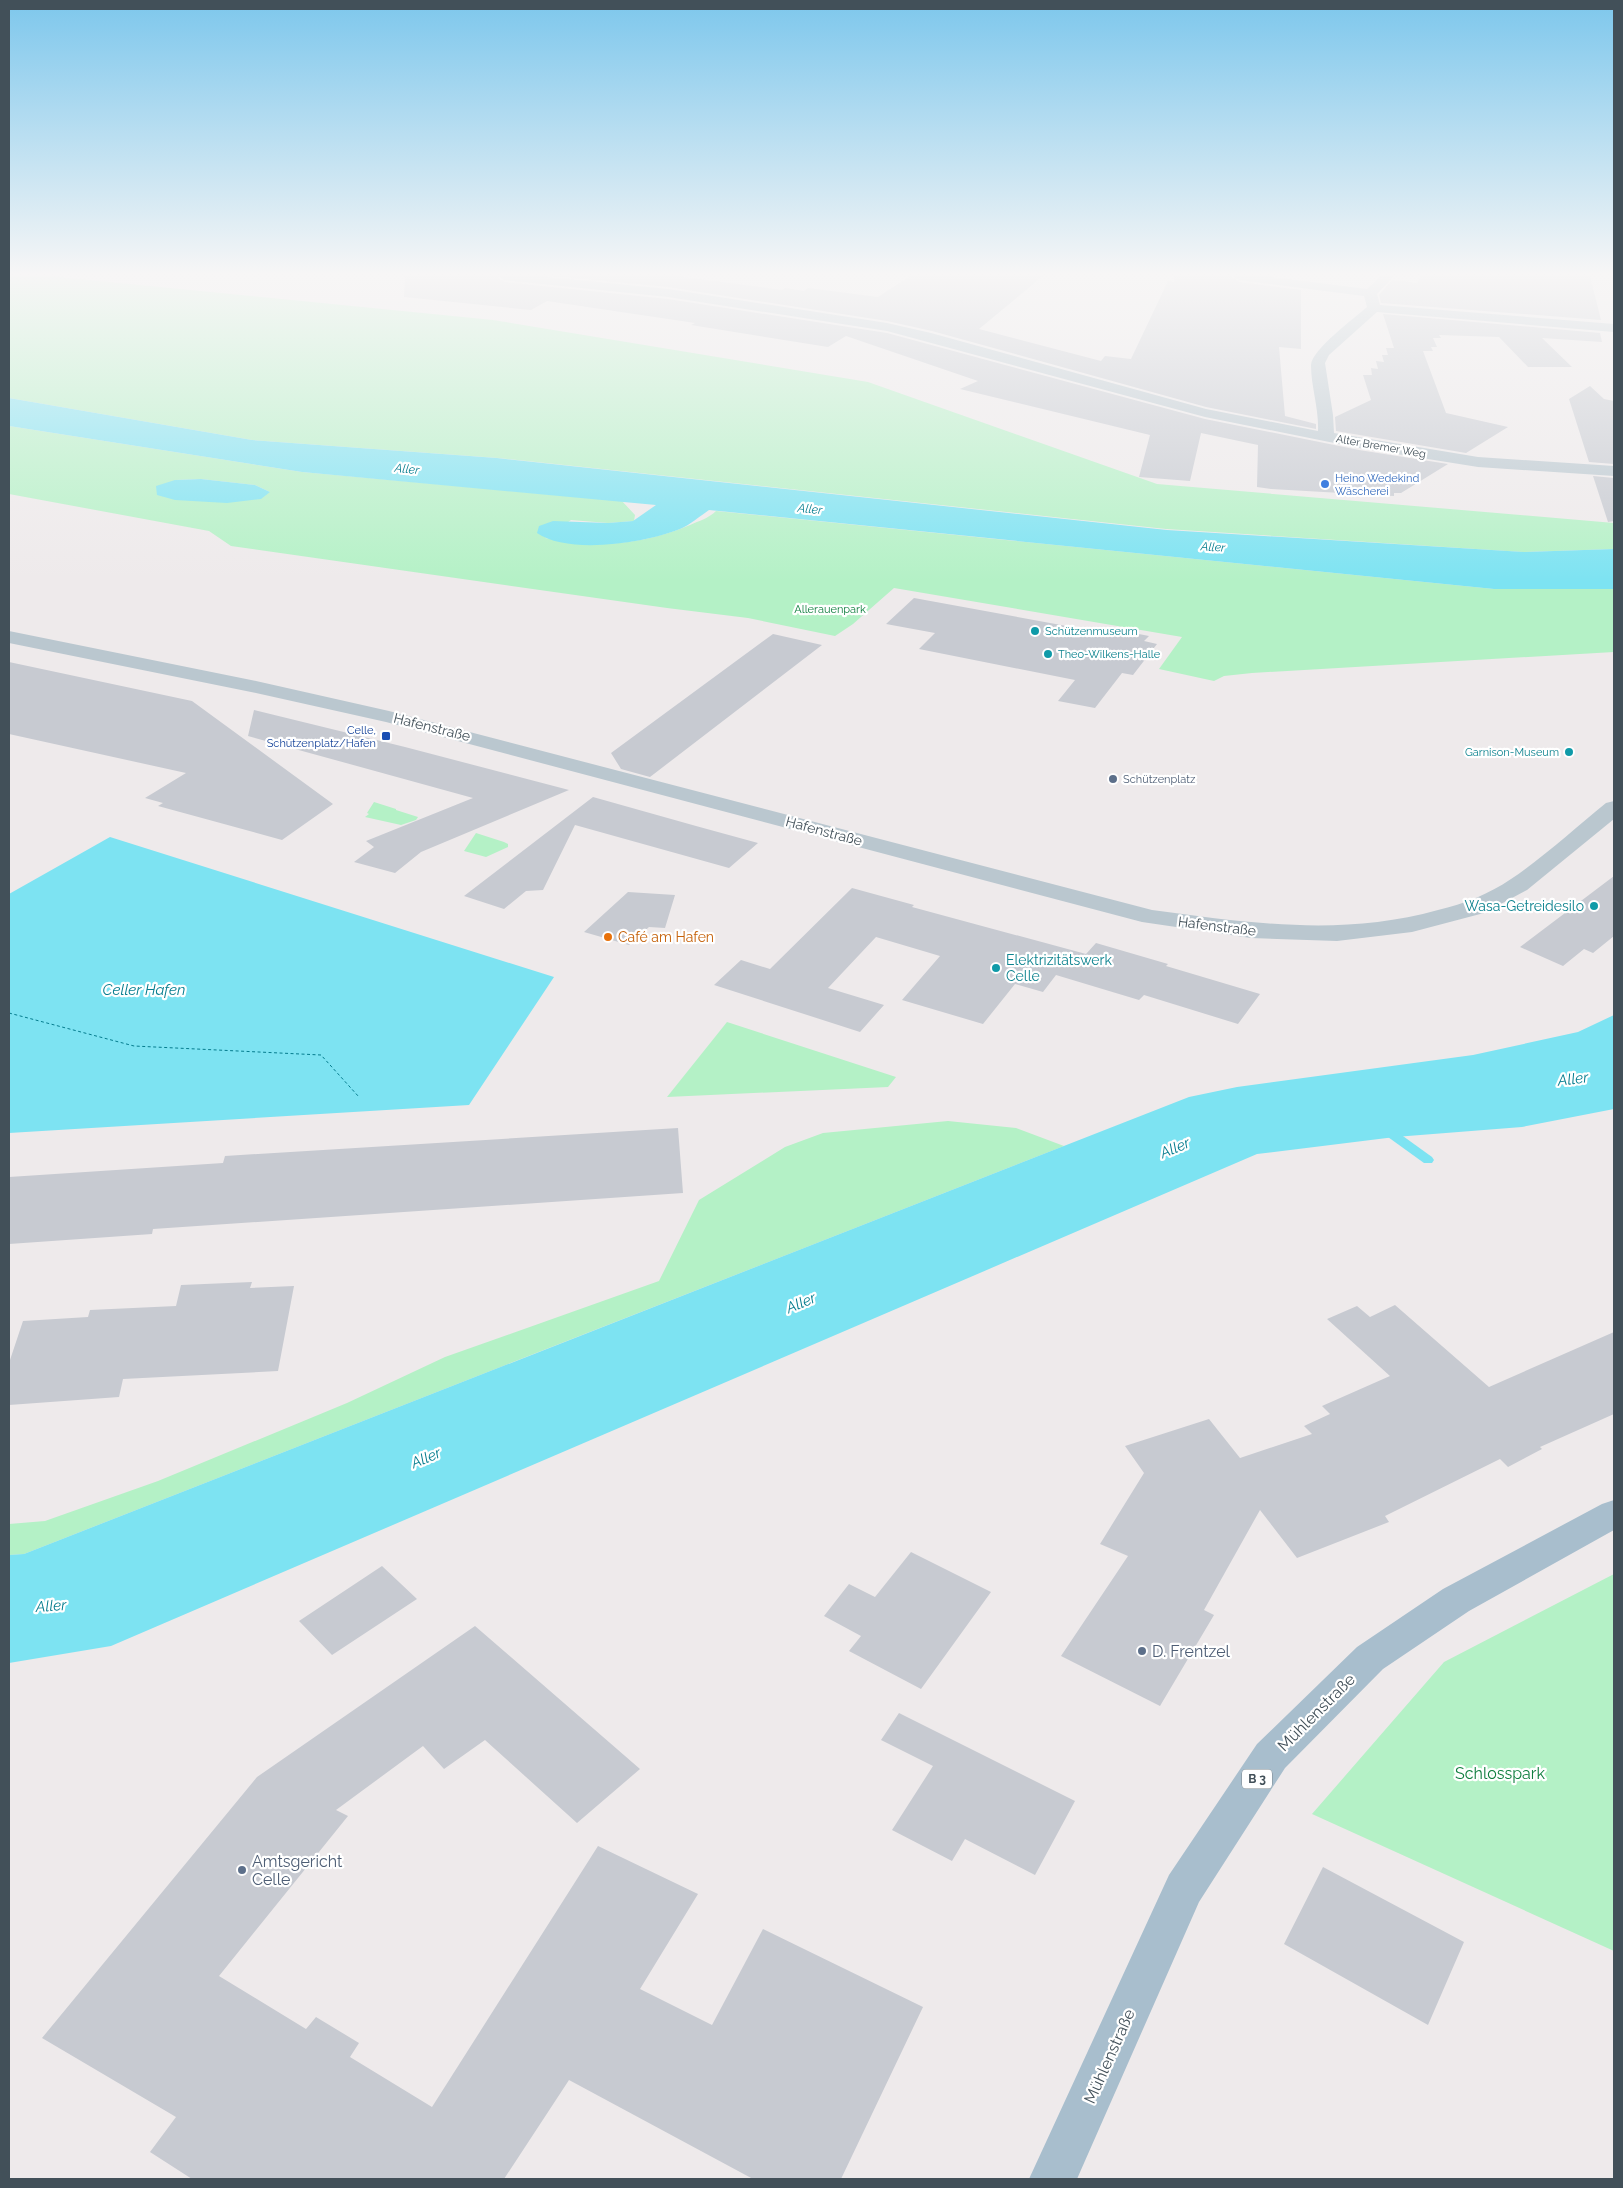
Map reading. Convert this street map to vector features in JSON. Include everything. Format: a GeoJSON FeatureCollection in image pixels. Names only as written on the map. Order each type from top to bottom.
{"type":"FeatureCollection","features":[{"type":"Feature","properties":{"kind":"main road","name":"Mühlenstraße"},"geometry":{"type":"LineString","coordinates":[[1053,2179],[1184,1889],[1271,1756],[1370,1658],[1456,1600],[1614,1514]]}},
{"type":"Feature","properties":{"kind":"street","name":"Alter Bremer Weg"},"geometry":{"type":"LineString","coordinates":[[1073,378],[1205,413],[1326,437],[1478,462],[1614,471]]}},
{"type":"Feature","properties":{"kind":"street"},"geometry":{"type":"LineString","coordinates":[[1320,378],[1326,415],[1326,437]]}},
{"type":"Feature","properties":{"kind":"street","name":"Hafenstraße"},"geometry":{"type":"LineString","coordinates":[[9,637],[256,687],[389,717],[1151,917],[1251,931],[1337,934],[1412,925],[1475,908],[1519,885],[1614,808]]}},
{"type":"Feature","properties":{"kind":"green space"},"geometry":{"type":"Polygon","coordinates":[[[9,378],[844,378],[868,382],[1157,484],[1614,523],[1614,549],[1523,552],[1166,529],[498,458],[252,440],[9,398],[9,378]]]}},
{"type":"Feature","properties":{"kind":"green space","name":"Allerauenpark"},"geometry":{"type":"Polygon","coordinates":[[[9,426],[302,472],[622,501],[635,515],[634,521],[608,523],[571,520],[545,538],[582,543],[618,543],[654,537],[700,521],[716,511],[1494,589],[1614,589],[1614,652],[1252,673],[1224,676],[1214,681],[1159,669],[1182,637],[894,588],[853,624],[835,636],[748,618],[231,546],[209,531],[9,494],[9,426]],[[201,479],[175,480],[270,492],[255,485],[201,479]]]}},
{"type":"Feature","properties":{"kind":"green space"},"geometry":{"type":"Polygon","coordinates":[[[374,802],[418,817],[416,820],[401,825],[365,817],[369,814],[367,813],[374,802]]]}},
{"type":"Feature","properties":{"kind":"green space"},"geometry":{"type":"Polygon","coordinates":[[[476,833],[504,842],[508,844],[508,847],[486,857],[464,851],[476,833]]]}},
{"type":"Feature","properties":{"kind":"green space"},"geometry":{"type":"Polygon","coordinates":[[[727,1022],[896,1077],[888,1087],[667,1097],[727,1022]]]}},
{"type":"Feature","properties":{"kind":"green space"},"geometry":{"type":"Polygon","coordinates":[[[948,1121],[1016,1128],[1064,1146],[24,1554],[9,1555],[9,1524],[45,1521],[158,1481],[347,1403],[445,1357],[659,1281],[699,1200],[785,1147],[823,1133],[948,1121]]]}},
{"type":"Feature","properties":{"kind":"green space","name":"Schlosspark"},"geometry":{"type":"Polygon","coordinates":[[[1614,1574],[1614,1951],[1312,1814],[1444,1662],[1614,1574]]]}},
{"type":"Feature","properties":{"kind":"water","name":"Aller"},"geometry":{"type":"Polygon","coordinates":[[[9,398],[252,440],[497,458],[1167,530],[1524,552],[1614,549],[1614,589],[1494,589],[709,510],[684,527],[648,539],[607,544],[568,544],[551,540],[537,533],[539,526],[553,521],[608,523],[633,521],[656,505],[302,472],[9,426],[9,398]]]}},
{"type":"Feature","properties":{"kind":"water"},"geometry":{"type":"Polygon","coordinates":[[[201,479],[255,485],[270,492],[261,499],[227,503],[175,500],[157,495],[156,486],[175,480],[201,479]]]}},
{"type":"Feature","properties":{"kind":"water","name":"Celler Hafen"},"geometry":{"type":"Polygon","coordinates":[[[110,837],[554,977],[469,1105],[9,1133],[9,894],[110,837]]]}},
{"type":"Feature","properties":{"kind":"water","name":"Aller"},"geometry":{"type":"Polygon","coordinates":[[[1614,1015],[1614,1109],[1522,1127],[1395,1137],[1257,1154],[111,1646],[9,1663],[9,1555],[24,1554],[1189,1097],[1237,1087],[1473,1055],[1578,1032],[1614,1015]]]}},
{"type":"Feature","properties":{"kind":"building"},"geometry":{"type":"Polygon","coordinates":[[[970,378],[1054,378],[1205,419],[1359,450],[1448,464],[1401,493],[1394,493],[1394,496],[1271,489],[1257,487],[1258,445],[1201,433],[1190,481],[1139,477],[1150,435],[960,389],[978,381],[970,378]]]}},
{"type":"Feature","properties":{"kind":"building"},"geometry":{"type":"Polygon","coordinates":[[[1102,378],[1282,378],[1285,416],[1316,424],[1316,429],[1206,407],[1102,378]]]}},
{"type":"Feature","properties":{"kind":"building"},"geometry":{"type":"Polygon","coordinates":[[[1364,378],[1433,378],[1446,413],[1508,427],[1466,453],[1336,431],[1335,417],[1371,400],[1364,378]]]}},
{"type":"Feature","properties":{"kind":"building"},"geometry":{"type":"Polygon","coordinates":[[[1590,386],[1604,399],[1614,401],[1614,464],[1589,462],[1569,399],[1590,386]]]}},
{"type":"Feature","properties":{"kind":"building"},"geometry":{"type":"Polygon","coordinates":[[[1593,476],[1614,478],[1614,521],[1608,522],[1593,476]]]}},
{"type":"Feature","properties":{"kind":"building","name":"Theo-Wilkens-Halle"},"geometry":{"type":"Polygon","coordinates":[[[914,598],[1099,632],[1103,627],[1149,636],[1144,641],[1157,644],[1133,675],[1122,673],[1095,708],[1058,701],[1075,680],[919,649],[935,633],[886,624],[914,598]]]}},
{"type":"Feature","properties":{"kind":"building"},"geometry":{"type":"Polygon","coordinates":[[[773,634],[822,645],[650,777],[621,769],[611,753],[773,634]]]}},
{"type":"Feature","properties":{"kind":"building"},"geometry":{"type":"Polygon","coordinates":[[[9,662],[192,701],[333,804],[282,840],[158,806],[163,803],[145,798],[186,773],[9,734],[9,662]]]}},
{"type":"Feature","properties":{"kind":"building"},"geometry":{"type":"Polygon","coordinates":[[[254,710],[569,790],[421,852],[395,873],[354,862],[374,847],[366,841],[473,798],[248,736],[254,710]]]}},
{"type":"Feature","properties":{"kind":"building"},"geometry":{"type":"Polygon","coordinates":[[[593,797],[758,843],[729,868],[575,825],[543,890],[526,891],[504,909],[464,896],[593,797]]]}},
{"type":"Feature","properties":{"kind":"building","name":"Wasa-Getreidesilo"},"geometry":{"type":"Polygon","coordinates":[[[1614,876],[1614,936],[1593,953],[1584,949],[1563,966],[1520,947],[1614,876]]]}},
{"type":"Feature","properties":{"kind":"building"},"geometry":{"type":"Polygon","coordinates":[[[852,888],[914,905],[912,907],[1086,954],[1096,943],[1260,994],[1238,1024],[1144,995],[1139,1000],[1056,975],[1043,992],[1015,984],[983,1024],[902,1000],[940,956],[876,937],[828,988],[884,1005],[860,1032],[714,985],[741,960],[770,969],[852,888]]]}},
{"type":"Feature","properties":{"kind":"building"},"geometry":{"type":"Polygon","coordinates":[[[628,892],[675,895],[665,928],[649,927],[629,945],[584,932],[628,892]]]}},
{"type":"Feature","properties":{"kind":"building"},"geometry":{"type":"Polygon","coordinates":[[[678,1128],[683,1193],[153,1229],[152,1234],[9,1244],[9,1177],[223,1163],[225,1156],[678,1128]]]}},
{"type":"Feature","properties":{"kind":"building"},"geometry":{"type":"Polygon","coordinates":[[[252,1282],[250,1288],[294,1286],[278,1371],[123,1379],[119,1397],[9,1405],[9,1363],[23,1321],[88,1317],[90,1310],[176,1306],[181,1285],[252,1282]]]}},
{"type":"Feature","properties":{"kind":"building"},"geometry":{"type":"Polygon","coordinates":[[[1395,1305],[1489,1387],[1614,1332],[1614,1414],[1540,1447],[1542,1449],[1508,1467],[1500,1459],[1385,1516],[1389,1522],[1297,1558],[1260,1510],[1204,1610],[1214,1615],[1160,1706],[1061,1656],[1128,1556],[1100,1544],[1144,1473],[1125,1446],[1209,1419],[1240,1458],[1312,1434],[1304,1426],[1330,1414],[1322,1406],[1390,1376],[1327,1319],[1357,1306],[1370,1317],[1395,1305]]]}},
{"type":"Feature","properties":{"kind":"building"},"geometry":{"type":"Polygon","coordinates":[[[911,1552],[991,1592],[921,1689],[849,1651],[861,1636],[824,1616],[849,1584],[875,1597],[911,1552]]]}},
{"type":"Feature","properties":{"kind":"building"},"geometry":{"type":"Polygon","coordinates":[[[382,1566],[417,1599],[332,1655],[299,1621],[382,1566]]]}},
{"type":"Feature","properties":{"kind":"building","name":"Amtsgericht Celle"},"geometry":{"type":"Polygon","coordinates":[[[475,1626],[640,1769],[577,1823],[485,1740],[444,1769],[423,1746],[336,1810],[348,1816],[219,1976],[306,2029],[316,2017],[359,2043],[350,2057],[432,2107],[598,1846],[698,1894],[640,1989],[712,2025],[763,1929],[923,2007],[841,2179],[753,2179],[569,2080],[504,2179],[192,2179],[150,2152],[176,2117],[42,2038],[257,1777],[475,1626]]]}},
{"type":"Feature","properties":{"kind":"building"},"geometry":{"type":"Polygon","coordinates":[[[899,1713],[1075,1801],[1035,1875],[965,1839],[952,1861],[892,1830],[933,1766],[881,1740],[899,1713]]]}},
{"type":"Feature","properties":{"kind":"building"},"geometry":{"type":"Polygon","coordinates":[[[1323,1867],[1464,1942],[1428,2025],[1284,1944],[1323,1867]]]}},
{"type":"Feature","properties":{"kind":"waterway"},"geometry":{"type":"LineString","coordinates":[[1385,1129],[1428,1160]]}},
{"type":"Feature","properties":{"kind":"ferry route"},"geometry":{"type":"LineString","coordinates":[[9,1013],[134,1046],[321,1055],[359,1097]]}},
{"type":"Feature","properties":{"kind":"place","name":"Heino Wedekind Wäscherei"},"geometry":{"type":"Point","coordinates":[1325,484]}},
{"type":"Feature","properties":{"kind":"place","name":"Schützenmuseum"},"geometry":{"type":"Point","coordinates":[1035,631]}},
{"type":"Feature","properties":{"kind":"place","name":"Theo-Wilkens-Halle"},"geometry":{"type":"Point","coordinates":[1048,654]}},
{"type":"Feature","properties":{"kind":"place","name":"Celle, Schützenplatz/Hafen"},"geometry":{"type":"Point","coordinates":[386,736]}},
{"type":"Feature","properties":{"kind":"place","name":"Garnison-Museum"},"geometry":{"type":"Point","coordinates":[1569,752]}},
{"type":"Feature","properties":{"kind":"place","name":"Schützenplatz"},"geometry":{"type":"Point","coordinates":[1113,779]}},
{"type":"Feature","properties":{"kind":"place","name":"Wasa-Getreidesilo"},"geometry":{"type":"Point","coordinates":[1594,906]}},
{"type":"Feature","properties":{"kind":"place","name":"Café am Hafen"},"geometry":{"type":"Point","coordinates":[608,937]}},
{"type":"Feature","properties":{"kind":"place","name":"Elektrizitätswerk Celle"},"geometry":{"type":"Point","coordinates":[996,968]}},
{"type":"Feature","properties":{"kind":"place","name":"D. Frentzel"},"geometry":{"type":"Point","coordinates":[1142,1651]}},
{"type":"Feature","properties":{"kind":"place","name":"Amtsgericht Celle"},"geometry":{"type":"Point","coordinates":[242,1870]}}]}
